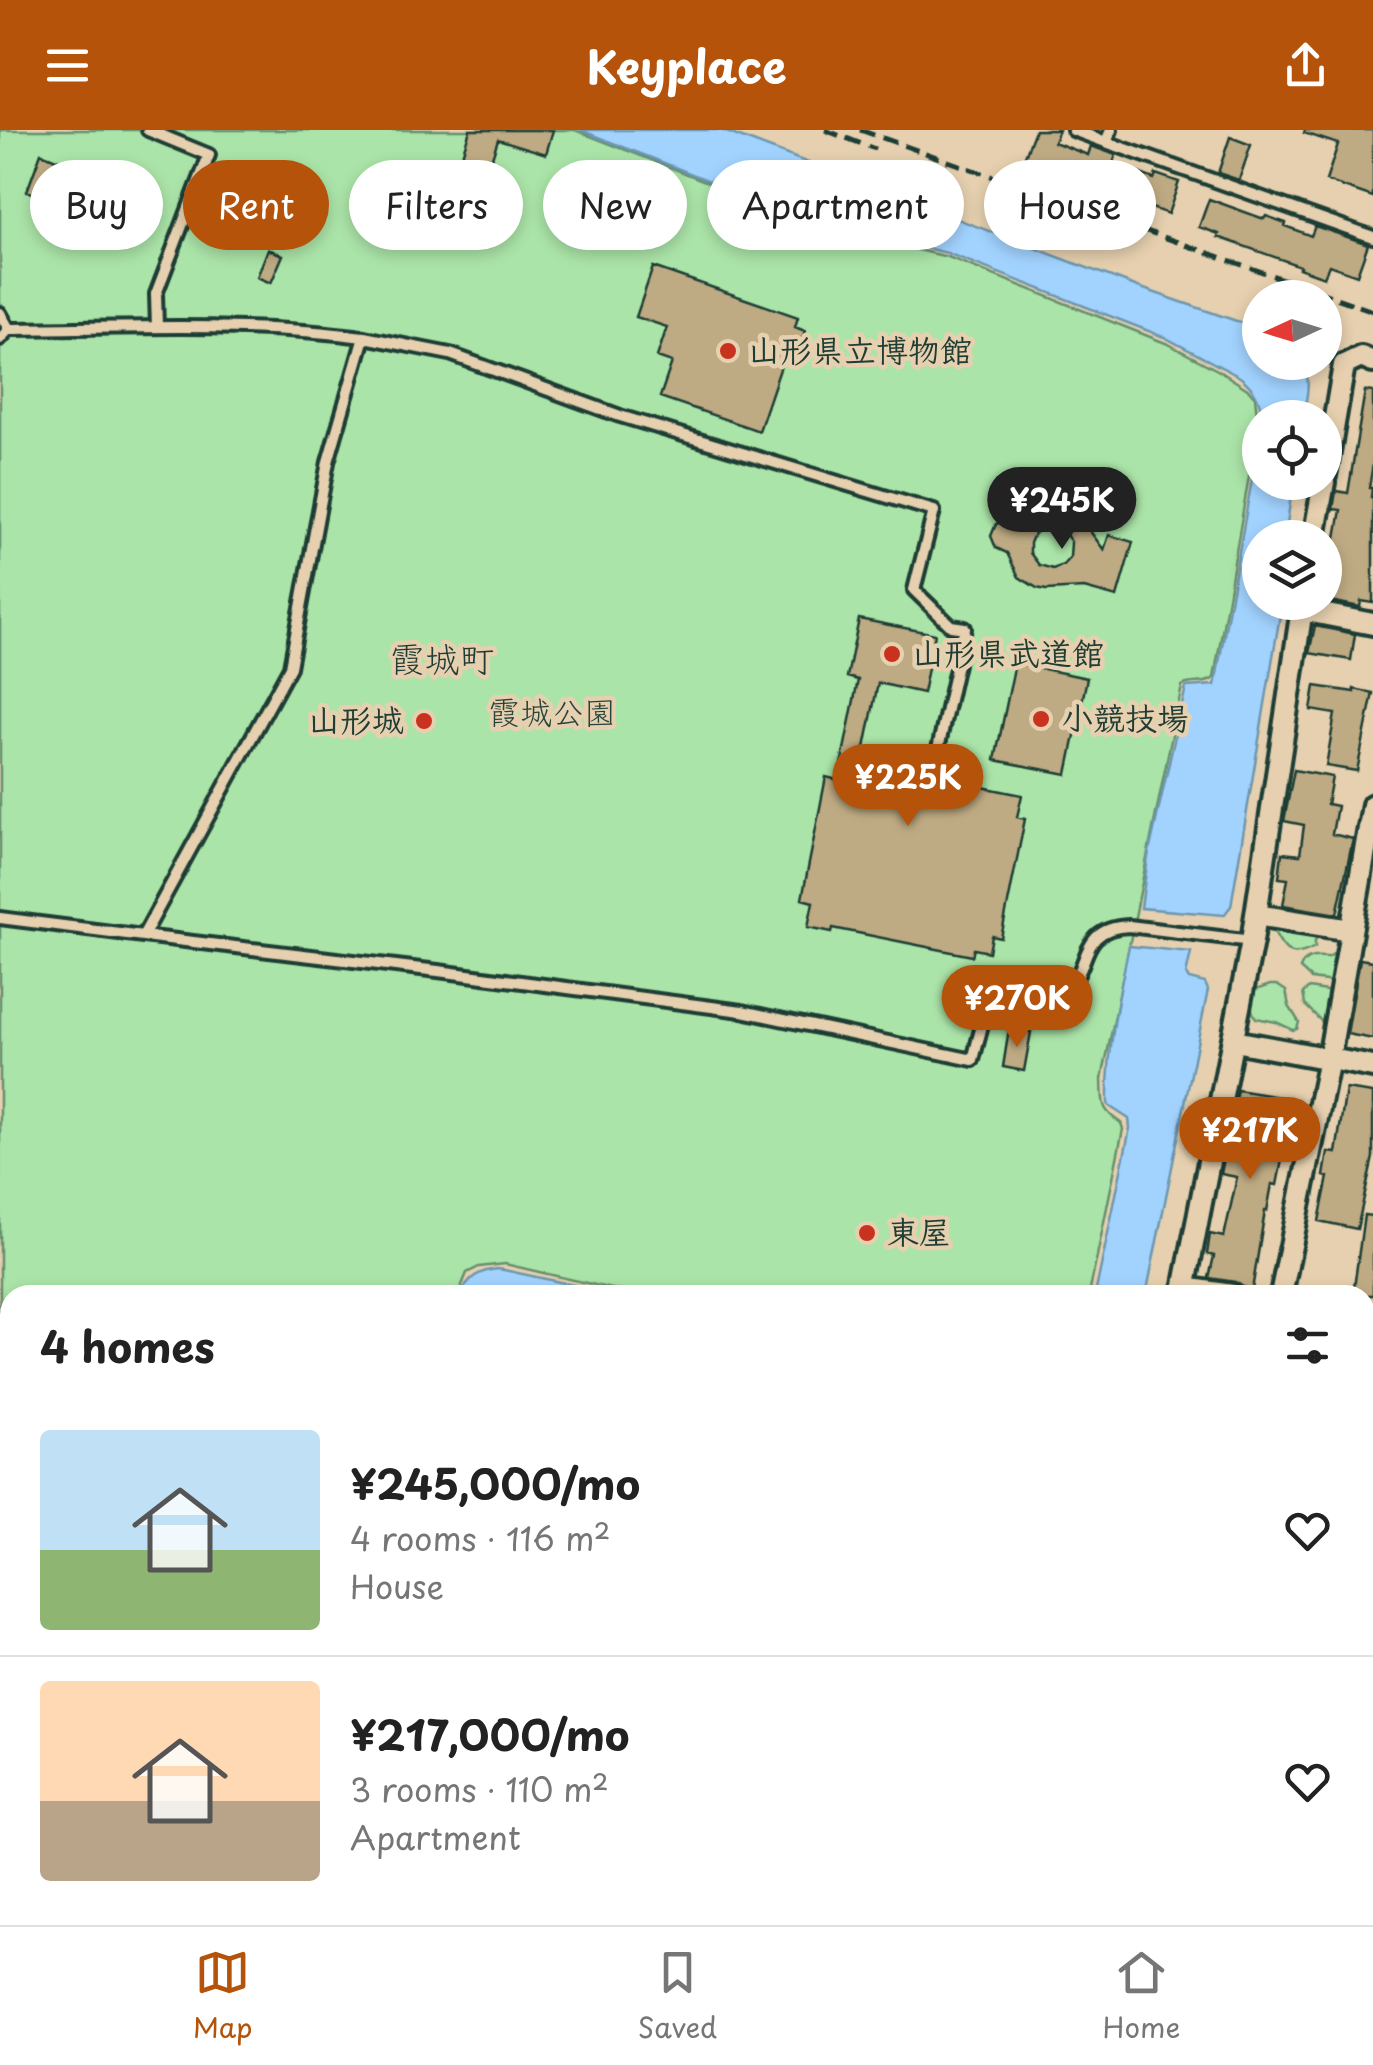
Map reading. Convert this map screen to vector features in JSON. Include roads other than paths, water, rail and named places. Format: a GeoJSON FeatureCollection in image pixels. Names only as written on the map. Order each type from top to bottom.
{"type":"FeatureCollection","features":[{"type":"Feature","properties":{"kind":"street"},"geometry":{"type":"LineString","coordinates":[[1338,400],[1344,364],[1360,357],[1373,362]]}},
{"type":"Feature","properties":{"kind":"street"},"geometry":{"type":"LineString","coordinates":[[1342,616],[1373,624]]}},
{"type":"Feature","properties":{"kind":"street"},"geometry":{"type":"LineString","coordinates":[[1184,1285],[1234,1041],[1242,940],[1256,915],[1301,620]]}},
{"type":"Feature","properties":{"kind":"street"},"geometry":{"type":"LineString","coordinates":[[1283,1285],[1329,1059],[1373,805]]}},
{"type":"Feature","properties":{"kind":"street"},"geometry":{"type":"LineString","coordinates":[[1256,915],[1351,930]]}},
{"type":"Feature","properties":{"kind":"street"},"geometry":{"type":"LineString","coordinates":[[1234,1041],[1373,1067]]}},
{"type":"Feature","properties":{"kind":"lane"},"geometry":{"type":"LineString","coordinates":[[148,130],[210,155],[156,294],[158,327]]}},
{"type":"Feature","properties":{"kind":"lane"},"geometry":{"type":"LineString","coordinates":[[1073,130],[1373,237]]}},
{"type":"Feature","properties":{"kind":"lane"},"geometry":{"type":"LineString","coordinates":[[1106,142],[1111,130]]}},
{"type":"Feature","properties":{"kind":"lane"},"geometry":{"type":"LineString","coordinates":[[0,313],[9,330]]}},
{"type":"Feature","properties":{"kind":"lane"},"geometry":{"type":"LineString","coordinates":[[0,339],[9,330],[158,327],[364,336],[450,354],[620,416],[934,511],[914,590],[950,626],[966,628],[936,758]]}},
{"type":"Feature","properties":{"kind":"lane"},"geometry":{"type":"LineString","coordinates":[[143,936],[290,668],[328,462],[364,336]]}},
{"type":"Feature","properties":{"kind":"lane"},"geometry":{"type":"LineString","coordinates":[[0,918],[742,1011],[973,1060],[992,987],[1069,987],[1076,981],[1089,945],[1111,927],[1242,940]]}},
{"type":"Feature","properties":{"kind":"water"},"geometry":{"type":"Polygon","coordinates":[[[580,130],[721,130],[801,160],[707,160],[707,180],[687,172],[687,160],[656,160],[580,130]]]}},
{"type":"Feature","properties":{"kind":"water"},"geometry":{"type":"Polygon","coordinates":[[[964,221],[984,229],[984,250],[1040,250],[1242,323],[1242,379],[1164,337],[934,250],[964,250],[964,221]]]}},
{"type":"Feature","properties":{"kind":"water"},"geometry":{"type":"Polygon","coordinates":[[[1243,380],[1307,380],[1308,389],[1306,400],[1258,400],[1243,380]]]}},
{"type":"Feature","properties":{"kind":"water"},"geometry":{"type":"Polygon","coordinates":[[[1248,500],[1290,500],[1288,520],[1245,520],[1248,500]]]}},
{"type":"Feature","properties":{"kind":"water"},"geometry":{"type":"Polygon","coordinates":[[[1242,535],[1242,620],[1279,620],[1231,906],[1224,915],[1141,908],[1148,857],[1186,687],[1215,685],[1242,535]]]}},
{"type":"Feature","properties":{"kind":"water"},"geometry":{"type":"Polygon","coordinates":[[[1129,946],[1191,952],[1186,975],[1205,983],[1208,990],[1148,1285],[1097,1285],[1130,1128],[1129,1119],[1108,1103],[1117,1005],[1129,946]]]}},
{"type":"Feature","properties":{"kind":"water"},"geometry":{"type":"Polygon","coordinates":[[[498,1269],[573,1285],[466,1285],[485,1271],[498,1269]]]}},
{"type":"Feature","properties":{"kind":"railway"},"geometry":{"type":"LineString","coordinates":[[825,130],[875,149]]}},
{"type":"Feature","properties":{"kind":"railway"},"geometry":{"type":"LineString","coordinates":[[860,130],[1373,311]]}},
{"type":"Feature","properties":{"kind":"place","name":"山形県立博物館"},"geometry":{"type":"Point","coordinates":[728,351]}},
{"type":"Feature","properties":{"kind":"place","name":"山形県武道館"},"geometry":{"type":"Point","coordinates":[892,654]}},
{"type":"Feature","properties":{"kind":"place","name":"小競技場"},"geometry":{"type":"Point","coordinates":[1041,719]}},
{"type":"Feature","properties":{"kind":"place","name":"山形城"},"geometry":{"type":"Point","coordinates":[424,721]}},
{"type":"Feature","properties":{"kind":"place","name":"東屋"},"geometry":{"type":"Point","coordinates":[867,1233]}},
{"type":"Feature","properties":{"kind":"district","name":"霞城町"},"geometry":{"type":"Point","coordinates":[442,660]}},
{"type":"Feature","properties":{"kind":"park label","name":"霞城公園"},"geometry":{"type":"Point","coordinates":[552,713]}}]}
